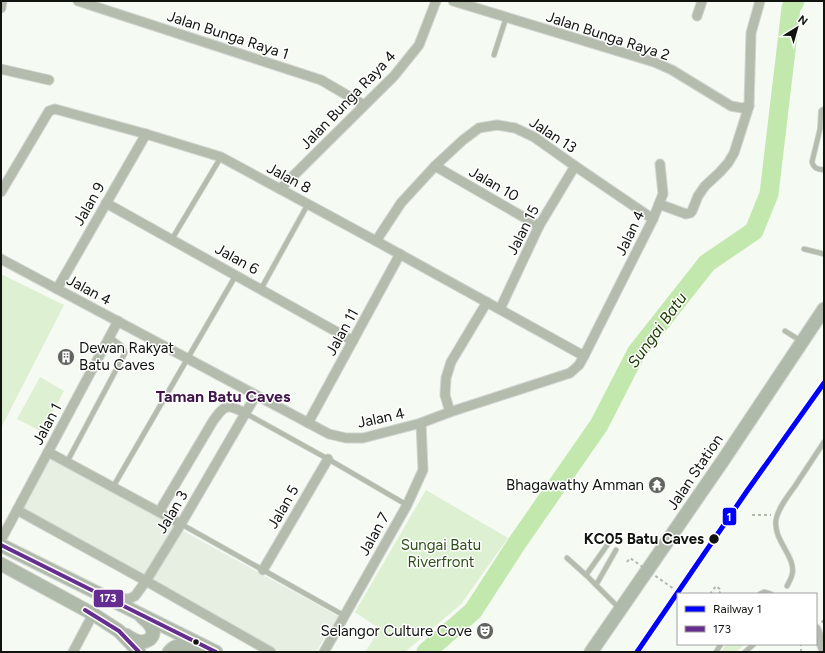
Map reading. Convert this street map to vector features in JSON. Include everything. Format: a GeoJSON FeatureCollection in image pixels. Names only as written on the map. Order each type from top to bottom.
{"type":"FeatureCollection","features":[{"type":"Feature","properties":{"kind":"main road","name":"Jalan Station"},"geometry":{"type":"LineString","coordinates":[[591,652],[824,309]]}},
{"type":"Feature","properties":{"kind":"main road"},"geometry":{"type":"LineString","coordinates":[[1,544],[212,650]]}},
{"type":"Feature","properties":{"kind":"main road"},"geometry":{"type":"LineString","coordinates":[[1,564],[93,614],[119,631],[140,642],[144,642],[152,636],[152,629],[140,614]]}},
{"type":"Feature","properties":{"kind":"main road"},"geometry":{"type":"LineString","coordinates":[[119,631],[139,652]]}},
{"type":"Feature","properties":{"kind":"main road"},"geometry":{"type":"LineString","coordinates":[[169,652],[178,645],[188,645],[212,650]]}},
{"type":"Feature","properties":{"kind":"street"},"geometry":{"type":"LineString","coordinates":[[1,8],[2,1]]}},
{"type":"Feature","properties":{"kind":"street","name":"Jalan Bunga Raya 1"},"geometry":{"type":"LineString","coordinates":[[78,1],[321,80],[364,105]]}},
{"type":"Feature","properties":{"kind":"street","name":"Jalan Bunga Raya 4"},"geometry":{"type":"LineString","coordinates":[[280,189],[394,76],[419,45],[436,1]]}},
{"type":"Feature","properties":{"kind":"street","name":"Jalan Bunga Raya 2"},"geometry":{"type":"LineString","coordinates":[[453,1],[654,62],[672,70],[731,106],[742,108],[749,106]]}},
{"type":"Feature","properties":{"kind":"street"},"geometry":{"type":"LineString","coordinates":[[697,16],[702,1]]}},
{"type":"Feature","properties":{"kind":"street"},"geometry":{"type":"LineString","coordinates":[[659,204],[686,214],[690,213],[698,196],[705,186],[728,163],[734,153],[749,106],[751,32],[760,1]]}},
{"type":"Feature","properties":{"kind":"street"},"geometry":{"type":"LineString","coordinates":[[1,69],[49,80]]}},
{"type":"Feature","properties":{"kind":"street","name":"Jalan 8"},"geometry":{"type":"LineString","coordinates":[[1,192],[49,111],[55,109],[146,134],[221,157],[584,356]]}},
{"type":"Feature","properties":{"kind":"street","name":"Jalan 13"},"geometry":{"type":"LineString","coordinates":[[376,241],[401,203],[435,166],[463,140],[479,128],[497,125],[515,128],[534,137],[653,219]]}},
{"type":"Feature","properties":{"kind":"street","name":"Jalan 9"},"geometry":{"type":"LineString","coordinates":[[57,289],[146,134]]}},
{"type":"Feature","properties":{"kind":"street","name":"Jalan 4"},"geometry":{"type":"LineString","coordinates":[[1,259],[329,434],[346,438],[363,438],[421,423],[450,412],[570,373],[579,365],[653,219],[663,194],[660,164]]}},
{"type":"Feature","properties":{"kind":"street","name":"Jalan 10"},"geometry":{"type":"LineString","coordinates":[[435,166],[539,226]]}},
{"type":"Feature","properties":{"kind":"street","name":"Jalan 15"},"geometry":{"type":"LineString","coordinates":[[500,309],[539,226],[575,166]]}},
{"type":"Feature","properties":{"kind":"street","name":"Jalan 6"},"geometry":{"type":"LineString","coordinates":[[106,203],[353,341]]}},
{"type":"Feature","properties":{"kind":"street","name":"Jalan 11"},"geometry":{"type":"LineString","coordinates":[[308,423],[400,254]]}},
{"type":"Feature","properties":{"kind":"street"},"geometry":{"type":"LineString","coordinates":[[450,412],[445,395],[446,378],[451,362],[487,302]]}},
{"type":"Feature","properties":{"kind":"street","name":"Jalan 1"},"geometry":{"type":"LineString","coordinates":[[1,540],[118,321]]}},
{"type":"Feature","properties":{"kind":"street","name":"Jalan 3"},"geometry":{"type":"LineString","coordinates":[[85,587],[120,598],[129,599],[135,596],[181,524],[256,395]]}},
{"type":"Feature","properties":{"kind":"street"},"geometry":{"type":"LineString","coordinates":[[160,512],[220,410],[232,406],[245,413]]}},
{"type":"Feature","properties":{"kind":"street","name":"Jalan 7"},"geometry":{"type":"LineString","coordinates":[[324,652],[407,505],[423,470],[421,423]]}},
{"type":"Feature","properties":{"kind":"street"},"geometry":{"type":"LineString","coordinates":[[48,452],[181,524]]}},
{"type":"Feature","properties":{"kind":"street","name":"Jalan 5"},"geometry":{"type":"LineString","coordinates":[[263,570],[328,459]]}},
{"type":"Feature","properties":{"kind":"street"},"geometry":{"type":"LineString","coordinates":[[17,510],[271,652]]}},
{"type":"Feature","properties":{"kind":"street"},"geometry":{"type":"LineString","coordinates":[[73,652],[93,614]]}},
{"type":"Feature","properties":{"kind":"street"},"geometry":{"type":"LineString","coordinates":[[817,632],[824,651]]}},
{"type":"Feature","properties":{"kind":"lane"},"geometry":{"type":"LineString","coordinates":[[494,55],[506,18]]}},
{"type":"Feature","properties":{"kind":"lane"},"geometry":{"type":"LineString","coordinates":[[824,109],[821,111],[820,129],[812,162],[813,166],[816,168],[824,170]]}},
{"type":"Feature","properties":{"kind":"lane"},"geometry":{"type":"LineString","coordinates":[[172,239],[221,157]]}},
{"type":"Feature","properties":{"kind":"lane"},"geometry":{"type":"LineString","coordinates":[[261,289],[308,204]]}},
{"type":"Feature","properties":{"kind":"lane"},"geometry":{"type":"LineString","coordinates":[[804,250],[824,254]]}},
{"type":"Feature","properties":{"kind":"lane"},"geometry":{"type":"LineString","coordinates":[[113,487],[236,275]]}},
{"type":"Feature","properties":{"kind":"lane"},"geometry":{"type":"LineString","coordinates":[[785,330],[802,342]]}},
{"type":"Feature","properties":{"kind":"lane"},"geometry":{"type":"LineString","coordinates":[[67,462],[125,353],[122,346],[110,337]]}},
{"type":"Feature","properties":{"kind":"lane"},"geometry":{"type":"LineString","coordinates":[[245,413],[407,505]]}},
{"type":"Feature","properties":{"kind":"lane"},"geometry":{"type":"LineString","coordinates":[[787,586],[793,574],[792,563],[776,531],[776,521],[787,498],[824,442]]}},
{"type":"Feature","properties":{"kind":"lane"},"geometry":{"type":"LineString","coordinates":[[181,524],[345,616]]}},
{"type":"Feature","properties":{"kind":"lane"},"geometry":{"type":"LineString","coordinates":[[586,575],[608,544]]}},
{"type":"Feature","properties":{"kind":"lane"},"geometry":{"type":"LineString","coordinates":[[596,585],[616,550]]}},
{"type":"Feature","properties":{"kind":"lane"},"geometry":{"type":"LineString","coordinates":[[567,558],[620,609]]}},
{"type":"Feature","properties":{"kind":"lane"},"geometry":{"type":"LineString","coordinates":[[745,652],[753,645]]}},
{"type":"Feature","properties":{"kind":"path"},"geometry":{"type":"LineString","coordinates":[[752,515],[778,515]]}},
{"type":"Feature","properties":{"kind":"path"},"geometry":{"type":"LineString","coordinates":[[627,562],[630,558],[679,593]]}},
{"type":"Feature","properties":{"kind":"path"},"geometry":{"type":"LineString","coordinates":[[711,593],[716,586],[721,590],[720,593]]}},
{"type":"Feature","properties":{"kind":"shaded area"},"geometry":{"type":"Polygon","coordinates":[[[50,458],[338,616],[316,652],[281,652],[23,509],[50,458]]]}},
{"type":"Feature","properties":{"kind":"green space"},"geometry":{"type":"Polygon","coordinates":[[[1,274],[64,305],[1,428],[1,274]]]}},
{"type":"Feature","properties":{"kind":"green space"},"geometry":{"type":"Polygon","coordinates":[[[40,377],[64,391],[42,432],[17,419],[40,377]]]}},
{"type":"Feature","properties":{"kind":"green space","name":"Sungai Batu Riverfront"},"geometry":{"type":"Polygon","coordinates":[[[426,490],[508,538],[461,604],[405,652],[365,652],[380,629],[355,612],[426,490]]]}},
{"type":"Feature","properties":{"kind":"green space"},"geometry":{"type":"Polygon","coordinates":[[[725,645],[744,645],[736,652],[721,652],[725,645]]]}},
{"type":"Feature","properties":{"kind":"waterway","name":"Sungai Batu"},"geometry":{"type":"LineString","coordinates":[[426,652],[473,611],[517,543],[599,425],[636,353],[707,263],[754,231],[769,194],[791,8],[795,1]]}},
{"type":"Feature","properties":{"kind":"rail line","name":"1"},"geometry":{"type":"LineString","coordinates":[[677,593],[747,491],[824,383]]}},
{"type":"Feature","properties":{"kind":"rail line","name":"1"},"geometry":{"type":"LineString","coordinates":[[637,652],[677,593]]}},
{"type":"Feature","properties":{"kind":"transit line","name":"173"},"geometry":{"type":"LineString","coordinates":[[1,545],[216,652]]}},
{"type":"Feature","properties":{"kind":"transit line","name":"173"},"geometry":{"type":"LineString","coordinates":[[85,610],[119,631],[139,652]]}},
{"type":"Feature","properties":{"kind":"place","name":"Dewan Rakyat Batu Caves"},"geometry":{"type":"Point","coordinates":[66,357]}},
{"type":"Feature","properties":{"kind":"place","name":"Bhagawathy Amman"},"geometry":{"type":"Point","coordinates":[657,485]}},
{"type":"Feature","properties":{"kind":"place","name":"KC05 Batu Caves"},"geometry":{"type":"Point","coordinates":[714,539]}},
{"type":"Feature","properties":{"kind":"place","name":"Selangor Culture Cove"},"geometry":{"type":"Point","coordinates":[485,631]}},
{"type":"Feature","properties":{"kind":"district","name":"Taman Batu Caves"},"geometry":{"type":"Point","coordinates":[223,396]}}]}
